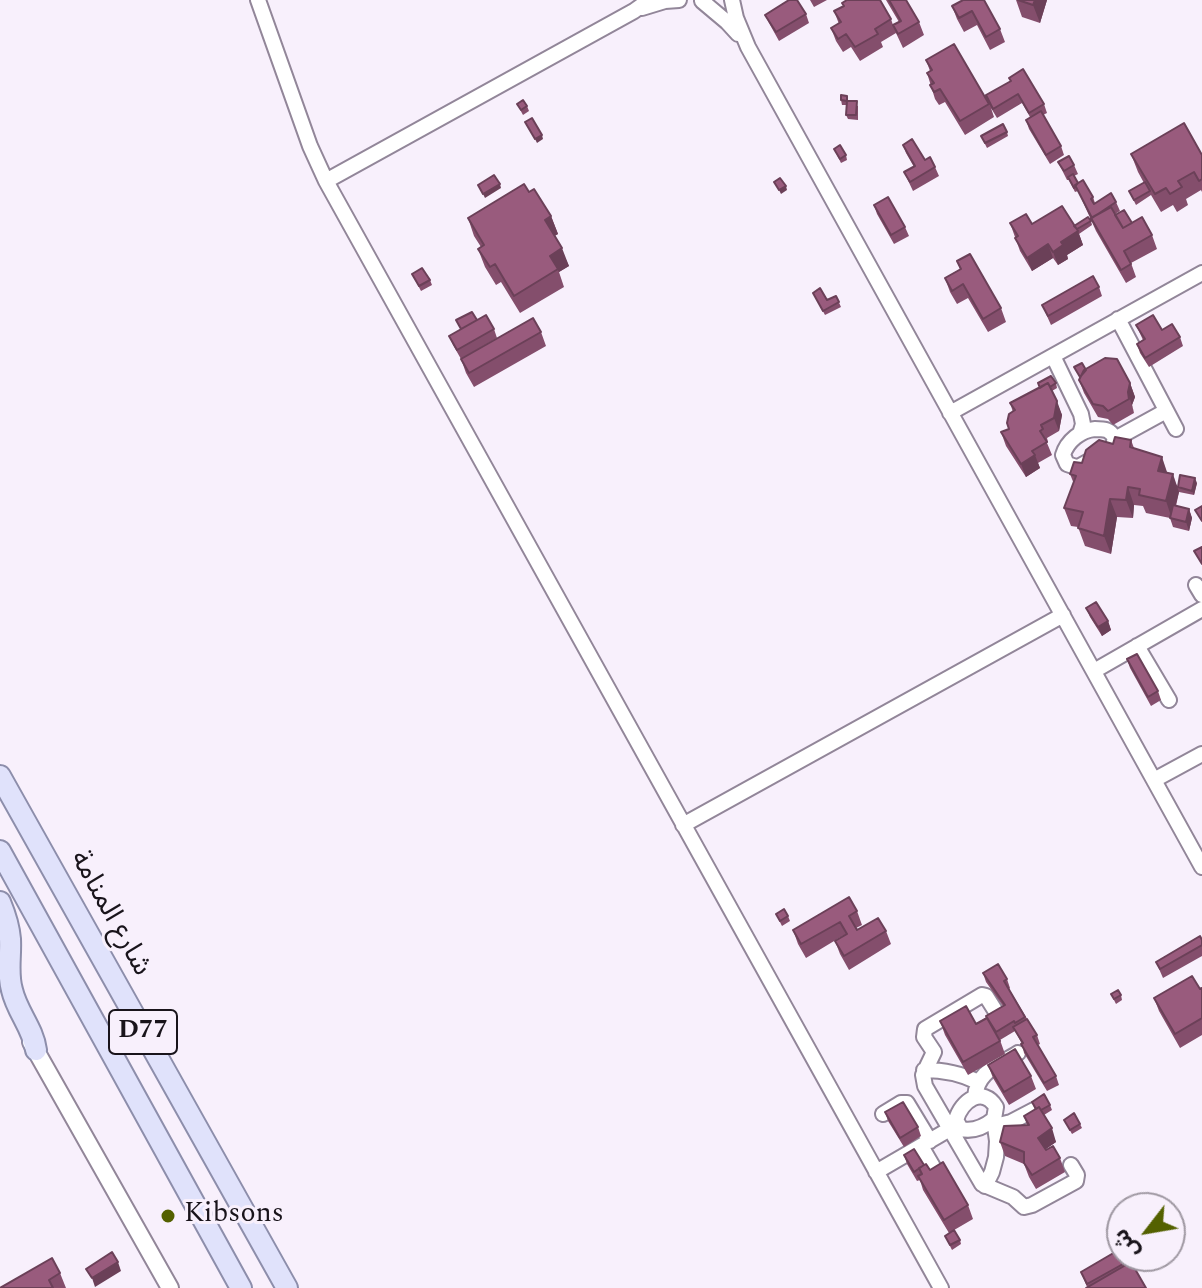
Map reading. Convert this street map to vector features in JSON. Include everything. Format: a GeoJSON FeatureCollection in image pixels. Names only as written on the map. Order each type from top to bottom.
{"type":"FeatureCollection","features":[{"type":"Feature","properties":{"kind":"main road","name":"شارع المنامة"},"geometry":{"type":"LineString","coordinates":[[0,776],[287,1288]]}},
{"type":"Feature","properties":{"kind":"main road","name":"D77"},"geometry":{"type":"LineString","coordinates":[[0,851],[241,1288]]}},
{"type":"Feature","properties":{"kind":"main road"},"geometry":{"type":"LineString","coordinates":[[0,902],[10,937],[12,991],[36,1050]]}},
{"type":"Feature","properties":{"kind":"street"},"geometry":{"type":"LineString","coordinates":[[258,0],[310,146],[326,181],[941,1288]]}},
{"type":"Feature","properties":{"kind":"street"},"geometry":{"type":"LineString","coordinates":[[326,181],[649,0]]}},
{"type":"Feature","properties":{"kind":"street"},"geometry":{"type":"LineString","coordinates":[[634,11],[679,0]]}},
{"type":"Feature","properties":{"kind":"street"},"geometry":{"type":"LineString","coordinates":[[701,0],[714,0]]}},
{"type":"Feature","properties":{"kind":"street"},"geometry":{"type":"LineString","coordinates":[[701,0],[727,22],[748,47]]}},
{"type":"Feature","properties":{"kind":"street"},"geometry":{"type":"LineString","coordinates":[[732,0],[748,47],[1202,867]]}},
{"type":"Feature","properties":{"kind":"street"},"geometry":{"type":"LineString","coordinates":[[950,413],[1202,273]]}},
{"type":"Feature","properties":{"kind":"street"},"geometry":{"type":"LineString","coordinates":[[1118,319],[1176,429]]}},
{"type":"Feature","properties":{"kind":"street"},"geometry":{"type":"LineString","coordinates":[[1053,356],[1081,414],[1083,424],[1080,434]]}},
{"type":"Feature","properties":{"kind":"street"},"geometry":{"type":"LineString","coordinates":[[1115,439],[1105,429],[1091,429],[1066,446],[1063,455],[1067,464],[1076,467],[1112,448],[1115,439],[1166,411]]}},
{"type":"Feature","properties":{"kind":"street"},"geometry":{"type":"LineString","coordinates":[[1094,671],[1202,609]]}},
{"type":"Feature","properties":{"kind":"street"},"geometry":{"type":"LineString","coordinates":[[683,825],[1063,615]]}},
{"type":"Feature","properties":{"kind":"street"},"geometry":{"type":"LineString","coordinates":[[1137,646],[1169,700]]}},
{"type":"Feature","properties":{"kind":"street"},"geometry":{"type":"LineString","coordinates":[[1154,780],[1202,754]]}},
{"type":"Feature","properties":{"kind":"street"},"geometry":{"type":"LineString","coordinates":[[0,989],[170,1288]]}},
{"type":"Feature","properties":{"kind":"street"},"geometry":{"type":"LineString","coordinates":[[998,1015],[986,996],[982,995],[928,1026],[924,1037],[934,1055],[924,1070],[925,1086],[954,1127],[979,1180],[985,1186],[1029,1207],[1076,1181],[1077,1175],[1071,1165]]}},
{"type":"Feature","properties":{"kind":"street"},"geometry":{"type":"LineString","coordinates":[[975,1097],[982,1075],[1018,1053]]}},
{"type":"Feature","properties":{"kind":"street"},"geometry":{"type":"LineString","coordinates":[[924,1070],[951,1072],[978,1082]]}},
{"type":"Feature","properties":{"kind":"street"},"geometry":{"type":"LineString","coordinates":[[876,1172],[954,1127],[960,1109],[969,1100],[988,1098],[996,1107],[997,1141],[996,1157],[985,1186]]}},
{"type":"Feature","properties":{"kind":"street"},"geometry":{"type":"LineString","coordinates":[[883,1114],[901,1103],[907,1103],[939,1177]]}},
{"type":"Feature","properties":{"kind":"street"},"geometry":{"type":"LineString","coordinates":[[954,1127],[972,1130],[1011,1122],[1034,1110]]}},
{"type":"Feature","properties":{"kind":"building"},"geometry":{"type":"Polygon","coordinates":[[[789,0],[797,0],[806,14],[776,32],[765,15],[789,0]]]}},
{"type":"Feature","properties":{"kind":"building"},"geometry":{"type":"Polygon","coordinates":[[[847,0],[880,0],[891,19],[875,29],[878,34],[855,47],[846,34],[838,39],[831,28],[841,22],[834,11],[844,6],[842,3],[847,0]]]}},
{"type":"Feature","properties":{"kind":"building"},"geometry":{"type":"Polygon","coordinates":[[[889,0],[906,0],[919,22],[898,34],[893,25],[901,21],[889,0]]]}},
{"type":"Feature","properties":{"kind":"building"},"geometry":{"type":"Polygon","coordinates":[[[963,0],[984,0],[1000,29],[986,37],[972,11],[959,18],[952,6],[963,0]]]}},
{"type":"Feature","properties":{"kind":"building"},"geometry":{"type":"Polygon","coordinates":[[[1018,0],[1035,0],[1033,5],[1018,0]]]}},
{"type":"Feature","properties":{"kind":"building"},"geometry":{"type":"Polygon","coordinates":[[[954,44],[989,104],[960,121],[940,89],[934,92],[930,85],[934,83],[927,73],[932,70],[926,60],[954,44]]]}},
{"type":"Feature","properties":{"kind":"building"},"geometry":{"type":"Polygon","coordinates":[[[1023,69],[1044,104],[1029,113],[1018,94],[993,109],[986,95],[1011,81],[1009,78],[1023,69]]]}},
{"type":"Feature","properties":{"kind":"building"},"geometry":{"type":"Polygon","coordinates":[[[523,100],[527,106],[521,110],[517,104],[523,100]]]}},
{"type":"Feature","properties":{"kind":"building"},"geometry":{"type":"Polygon","coordinates":[[[847,101],[857,101],[856,115],[846,115],[847,101]]]}},
{"type":"Feature","properties":{"kind":"building"},"geometry":{"type":"Polygon","coordinates":[[[1041,111],[1061,146],[1046,155],[1026,120],[1041,111]]]}},
{"type":"Feature","properties":{"kind":"building"},"geometry":{"type":"Polygon","coordinates":[[[532,118],[542,135],[535,139],[525,122],[532,118]]]}},
{"type":"Feature","properties":{"kind":"building"},"geometry":{"type":"Polygon","coordinates":[[[1184,123],[1202,155],[1202,179],[1199,181],[1194,172],[1178,181],[1182,187],[1170,194],[1166,188],[1155,194],[1131,154],[1184,123]]]}},
{"type":"Feature","properties":{"kind":"building"},"geometry":{"type":"Polygon","coordinates":[[[1003,124],[1007,132],[985,143],[981,136],[1003,124]]]}},
{"type":"Feature","properties":{"kind":"building"},"geometry":{"type":"Polygon","coordinates":[[[912,139],[925,160],[930,157],[935,167],[910,182],[904,172],[915,166],[903,145],[912,139]]]}},
{"type":"Feature","properties":{"kind":"building"},"geometry":{"type":"Polygon","coordinates":[[[840,145],[846,155],[840,159],[834,149],[840,145]]]}},
{"type":"Feature","properties":{"kind":"building"},"geometry":{"type":"Polygon","coordinates":[[[1069,156],[1074,165],[1064,171],[1058,162],[1069,156]]]}},
{"type":"Feature","properties":{"kind":"building"},"geometry":{"type":"Polygon","coordinates":[[[1073,174],[1078,183],[1074,188],[1068,177],[1073,174]]]}},
{"type":"Feature","properties":{"kind":"building"},"geometry":{"type":"Polygon","coordinates":[[[494,175],[500,184],[483,194],[478,185],[494,175]]]}},
{"type":"Feature","properties":{"kind":"building"},"geometry":{"type":"Polygon","coordinates":[[[780,178],[786,186],[779,190],[774,182],[780,178]]]}},
{"type":"Feature","properties":{"kind":"building"},"geometry":{"type":"Polygon","coordinates":[[[1083,180],[1094,204],[1111,193],[1116,202],[1092,218],[1075,185],[1083,180]]]}},
{"type":"Feature","properties":{"kind":"building"},"geometry":{"type":"Polygon","coordinates":[[[1145,182],[1150,191],[1134,200],[1129,191],[1145,182]]]}},
{"type":"Feature","properties":{"kind":"building"},"geometry":{"type":"Polygon","coordinates":[[[524,184],[529,192],[534,189],[551,216],[545,220],[562,248],[550,256],[558,269],[514,296],[495,264],[490,267],[478,249],[484,245],[468,218],[524,184]]]}},
{"type":"Feature","properties":{"kind":"building"},"geometry":{"type":"Polygon","coordinates":[[[888,197],[905,227],[891,235],[874,205],[888,197]]]}},
{"type":"Feature","properties":{"kind":"building"},"geometry":{"type":"Polygon","coordinates":[[[1062,206],[1078,231],[1061,242],[1063,245],[1053,252],[1048,244],[1027,258],[1010,223],[1026,214],[1032,224],[1062,206]]]}},
{"type":"Feature","properties":{"kind":"building"},"geometry":{"type":"Polygon","coordinates":[[[1111,207],[1123,228],[1142,217],[1152,235],[1124,251],[1131,264],[1121,270],[1091,218],[1111,207]]]}},
{"type":"Feature","properties":{"kind":"building"},"geometry":{"type":"Polygon","coordinates":[[[1124,210],[1132,223],[1123,228],[1115,215],[1124,210]]]}},
{"type":"Feature","properties":{"kind":"building"},"geometry":{"type":"Polygon","coordinates":[[[1088,217],[1091,221],[1077,229],[1074,226],[1088,217]]]}},
{"type":"Feature","properties":{"kind":"building"},"geometry":{"type":"Polygon","coordinates":[[[970,254],[1001,308],[983,319],[963,284],[952,291],[945,278],[961,269],[957,261],[970,254]]]}},
{"type":"Feature","properties":{"kind":"building"},"geometry":{"type":"Polygon","coordinates":[[[422,268],[430,280],[419,286],[412,274],[422,268]]]}},
{"type":"Feature","properties":{"kind":"building"},"geometry":{"type":"Polygon","coordinates":[[[1093,276],[1099,287],[1048,316],[1042,305],[1093,276]]]}},
{"type":"Feature","properties":{"kind":"building"},"geometry":{"type":"Polygon","coordinates":[[[820,288],[827,300],[836,296],[839,302],[823,311],[813,293],[820,288]]]}},
{"type":"Feature","properties":{"kind":"building"},"geometry":{"type":"Polygon","coordinates":[[[472,312],[477,320],[461,329],[456,320],[472,312]]]}},
{"type":"Feature","properties":{"kind":"building"},"geometry":{"type":"Polygon","coordinates":[[[486,315],[494,329],[457,350],[449,336],[486,315]]]}},
{"type":"Feature","properties":{"kind":"building"},"geometry":{"type":"Polygon","coordinates":[[[1153,315],[1162,330],[1172,324],[1180,337],[1145,358],[1137,344],[1145,339],[1136,325],[1153,315]]]}},
{"type":"Feature","properties":{"kind":"building"},"geometry":{"type":"Polygon","coordinates":[[[533,318],[541,332],[469,373],[461,359],[533,318]]]}},
{"type":"Feature","properties":{"kind":"building"},"geometry":{"type":"Polygon","coordinates":[[[1105,358],[1117,359],[1130,383],[1129,399],[1108,411],[1103,406],[1093,404],[1079,380],[1084,370],[1105,358]]]}},
{"type":"Feature","properties":{"kind":"building"},"geometry":{"type":"Polygon","coordinates":[[[1082,363],[1086,370],[1080,377],[1074,367],[1082,363]]]}},
{"type":"Feature","properties":{"kind":"building"},"geometry":{"type":"Polygon","coordinates":[[[1051,376],[1056,383],[1040,388],[1038,383],[1051,376]]]}},
{"type":"Feature","properties":{"kind":"building"},"geometry":{"type":"Polygon","coordinates":[[[1048,383],[1057,401],[1054,418],[1041,425],[1043,429],[1040,431],[1047,442],[1032,451],[1035,455],[1021,464],[1001,432],[1009,429],[1009,414],[1015,410],[1010,403],[1048,383]]]}},
{"type":"Feature","properties":{"kind":"building"},"geometry":{"type":"Polygon","coordinates":[[[1115,437],[1131,440],[1130,447],[1162,457],[1158,471],[1173,474],[1166,501],[1139,495],[1140,489],[1128,487],[1126,500],[1110,499],[1104,536],[1078,528],[1083,512],[1064,508],[1076,476],[1070,474],[1074,462],[1082,463],[1086,450],[1099,440],[1113,444],[1115,437]]]}},
{"type":"Feature","properties":{"kind":"building"},"geometry":{"type":"Polygon","coordinates":[[[1180,475],[1195,478],[1192,491],[1178,487],[1180,475]]]}},
{"type":"Feature","properties":{"kind":"building"},"geometry":{"type":"Polygon","coordinates":[[[1173,505],[1189,509],[1186,522],[1170,518],[1173,505]]]}},
{"type":"Feature","properties":{"kind":"building"},"geometry":{"type":"Polygon","coordinates":[[[1202,506],[1202,521],[1195,510],[1202,506]]]}},
{"type":"Feature","properties":{"kind":"building"},"geometry":{"type":"Polygon","coordinates":[[[1202,547],[1202,564],[1194,551],[1202,547]]]}},
{"type":"Feature","properties":{"kind":"building"},"geometry":{"type":"Polygon","coordinates":[[[1096,602],[1108,621],[1098,627],[1086,608],[1096,602]]]}},
{"type":"Feature","properties":{"kind":"building"},"geometry":{"type":"Polygon","coordinates":[[[1137,654],[1158,691],[1148,697],[1127,659],[1137,654]]]}},
{"type":"Feature","properties":{"kind":"building"},"geometry":{"type":"Polygon","coordinates":[[[849,897],[857,911],[849,916],[857,930],[878,918],[886,931],[844,956],[835,941],[847,934],[840,922],[801,944],[793,930],[849,897]]]}},
{"type":"Feature","properties":{"kind":"building"},"geometry":{"type":"Polygon","coordinates":[[[784,909],[788,916],[780,921],[776,914],[784,909]]]}},
{"type":"Feature","properties":{"kind":"building"},"geometry":{"type":"Polygon","coordinates":[[[1200,936],[1202,945],[1160,969],[1156,962],[1200,936]]]}},
{"type":"Feature","properties":{"kind":"building"},"geometry":{"type":"Polygon","coordinates":[[[998,964],[1025,1017],[996,1032],[986,1016],[1005,1005],[983,973],[998,964]]]}},
{"type":"Feature","properties":{"kind":"building"},"geometry":{"type":"Polygon","coordinates":[[[1192,976],[1202,988],[1202,1018],[1175,1034],[1154,998],[1192,976]]]}},
{"type":"Feature","properties":{"kind":"building"},"geometry":{"type":"Polygon","coordinates":[[[1118,990],[1121,995],[1114,999],[1111,994],[1118,990]]]}},
{"type":"Feature","properties":{"kind":"building"},"geometry":{"type":"Polygon","coordinates":[[[966,1006],[976,1024],[987,1018],[1000,1041],[963,1062],[940,1021],[966,1006]]]}},
{"type":"Feature","properties":{"kind":"building"},"geometry":{"type":"Polygon","coordinates":[[[1027,1019],[1037,1035],[1033,1037],[1056,1076],[1044,1083],[1013,1027],[1027,1019]]]}},
{"type":"Feature","properties":{"kind":"building"},"geometry":{"type":"Polygon","coordinates":[[[1015,1049],[1031,1076],[1004,1092],[988,1065],[1015,1049]]]}},
{"type":"Feature","properties":{"kind":"building"},"geometry":{"type":"Polygon","coordinates":[[[1044,1094],[1050,1105],[1036,1109],[1032,1102],[1044,1094]]]}},
{"type":"Feature","properties":{"kind":"building"},"geometry":{"type":"Polygon","coordinates":[[[903,1102],[918,1127],[900,1138],[885,1112],[903,1102]]]}},
{"type":"Feature","properties":{"kind":"building"},"geometry":{"type":"Polygon","coordinates":[[[1039,1107],[1052,1128],[1038,1138],[1046,1150],[1053,1146],[1060,1158],[1032,1175],[1024,1163],[1024,1152],[1000,1142],[1004,1126],[1029,1125],[1024,1116],[1039,1107]]]}},
{"type":"Feature","properties":{"kind":"building"},"geometry":{"type":"Polygon","coordinates":[[[1074,1113],[1080,1124],[1070,1130],[1064,1120],[1074,1113]]]}},
{"type":"Feature","properties":{"kind":"building"},"geometry":{"type":"Polygon","coordinates":[[[914,1149],[924,1165],[914,1172],[904,1155],[914,1149]]]}},
{"type":"Feature","properties":{"kind":"building"},"geometry":{"type":"Polygon","coordinates":[[[943,1162],[968,1205],[944,1220],[918,1176],[922,1174],[919,1168],[926,1164],[930,1170],[943,1162]]]}},
{"type":"Feature","properties":{"kind":"building"},"geometry":{"type":"Polygon","coordinates":[[[954,1230],[960,1240],[950,1245],[945,1236],[954,1230]]]}},
{"type":"Feature","properties":{"kind":"building"},"geometry":{"type":"Polygon","coordinates":[[[112,1252],[118,1262],[92,1278],[86,1269],[112,1252]]]}},
{"type":"Feature","properties":{"kind":"building"},"geometry":{"type":"Polygon","coordinates":[[[1106,1257],[1106,1272],[1109,1272],[1087,1284],[1081,1272],[1106,1257]]]}},
{"type":"Feature","properties":{"kind":"building"},"geometry":{"type":"Polygon","coordinates":[[[52,1258],[60,1273],[49,1280],[53,1288],[0,1288],[52,1258]]]}},
{"type":"Feature","properties":{"kind":"building"},"geometry":{"type":"Polygon","coordinates":[[[1114,1272],[1137,1272],[1146,1288],[1086,1288],[1114,1272]]]}},
{"type":"Feature","properties":{"kind":"place","name":"Kibsons"},"geometry":{"type":"Point","coordinates":[168,1216]}}]}
